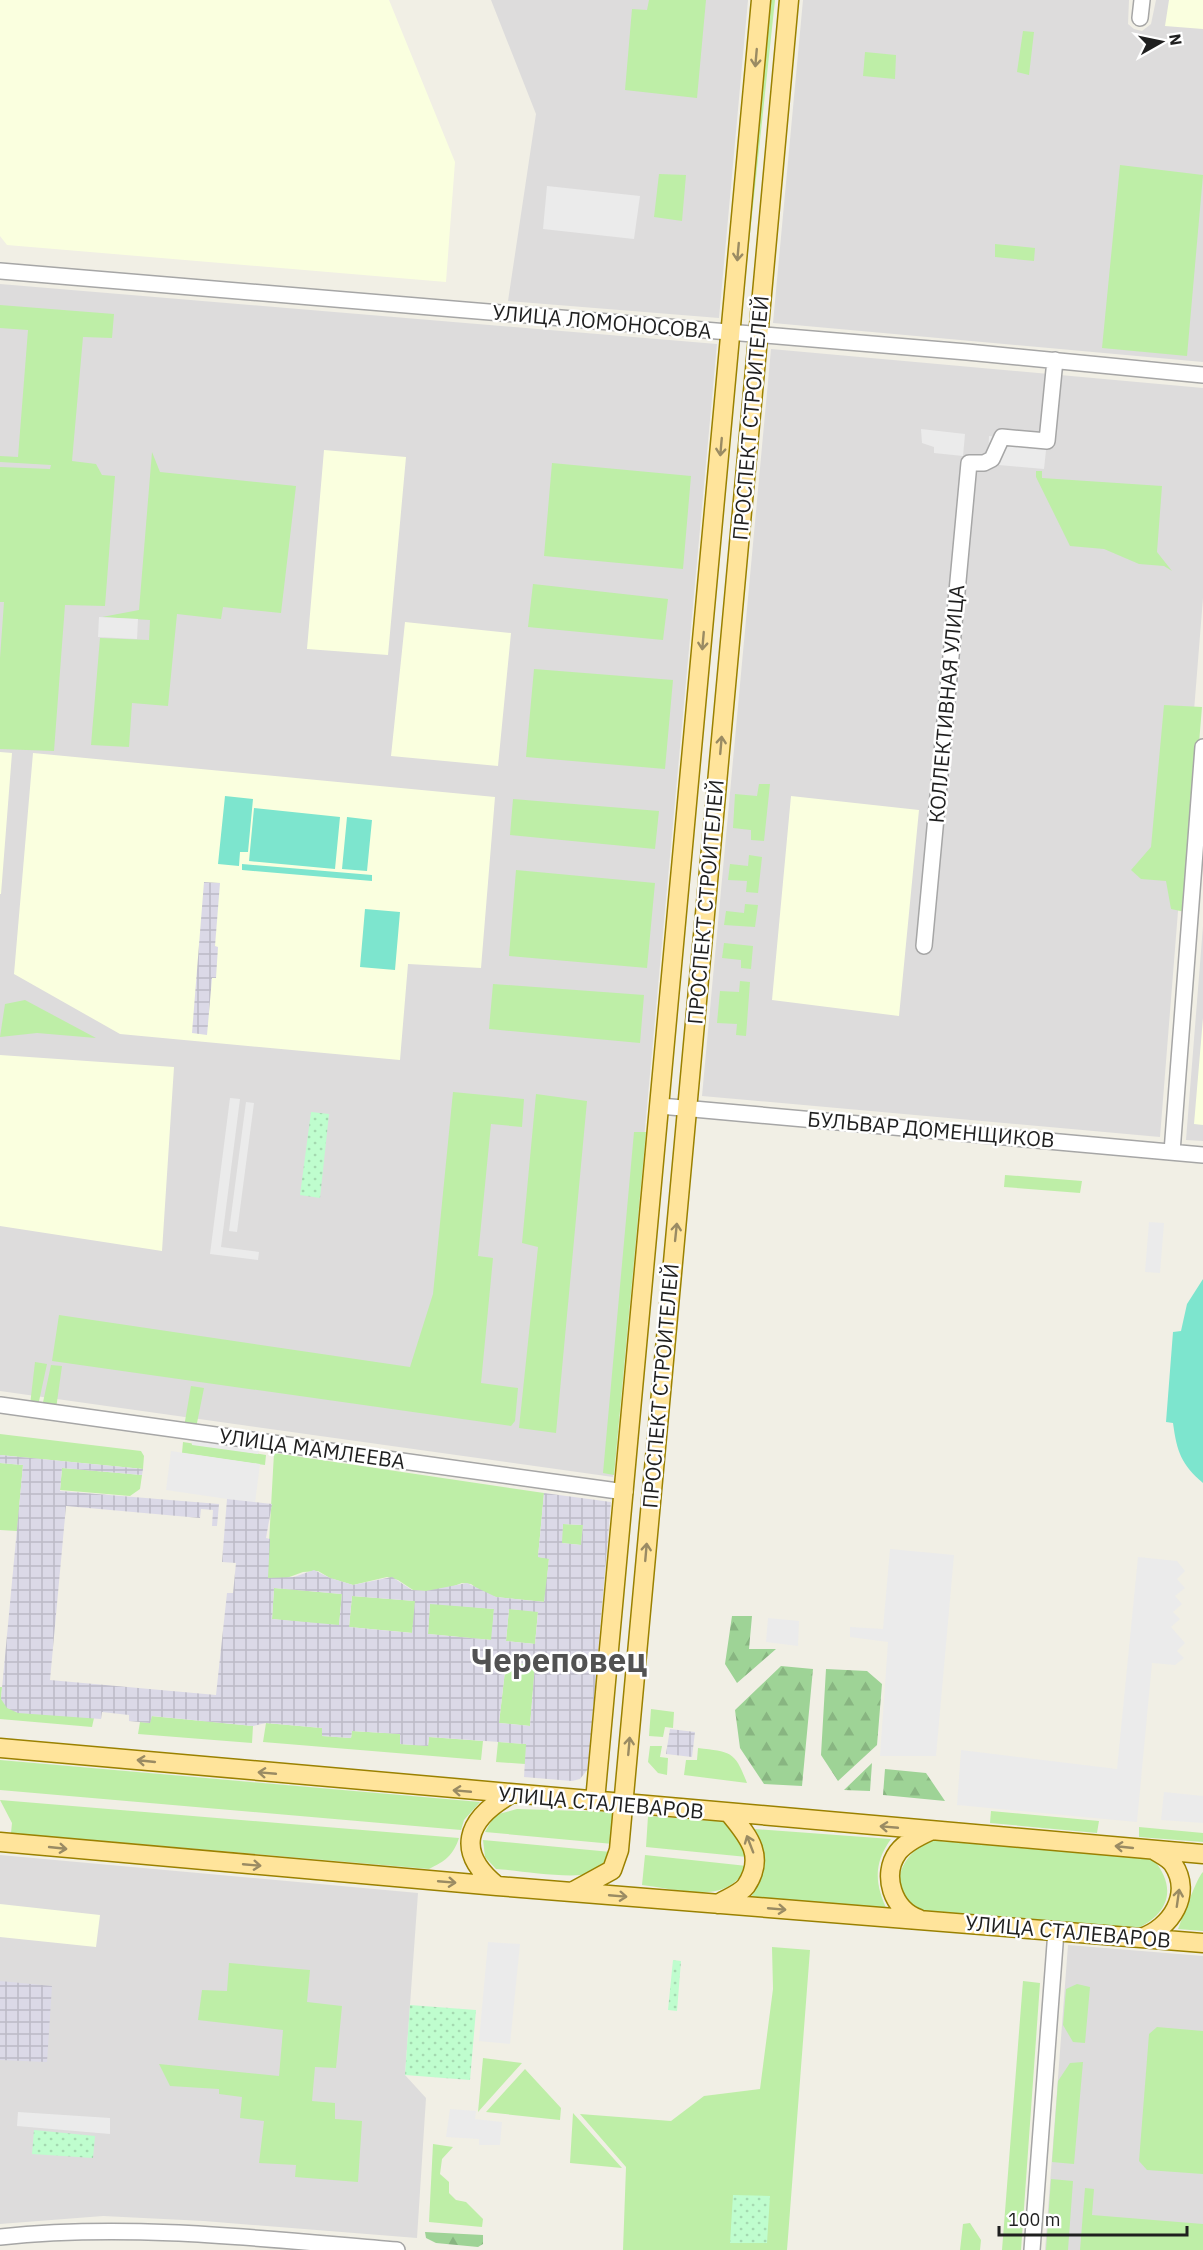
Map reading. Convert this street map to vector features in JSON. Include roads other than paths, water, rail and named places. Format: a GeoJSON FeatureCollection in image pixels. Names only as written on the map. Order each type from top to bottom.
{"type":"FeatureCollection","features":[{"type":"Feature","properties":{"kind":"main road","name":"ПРОСПЕКТ СТРОИТЕЛЕЙ"},"geometry":{"type":"LineString","coordinates":[[594,1801],[625,1492],[761,0]]}},
{"type":"Feature","properties":{"kind":"main road","name":"ПРОСПЕКТ СТРОИТЕЛЕЙ"},"geometry":{"type":"LineString","coordinates":[[572,1892],[612,1870],[619,1850],[789,0]]}},
{"type":"Feature","properties":{"kind":"main road","name":"УЛИЦА СТАЛЕВАРОВ"},"geometry":{"type":"LineString","coordinates":[[0,1748],[509,1795],[1203,1854]]}},
{"type":"Feature","properties":{"kind":"main road"},"geometry":{"type":"LineString","coordinates":[[496,1886],[476,1868],[471,1835],[482,1815],[509,1795]]}},
{"type":"Feature","properties":{"kind":"main road"},"geometry":{"type":"LineString","coordinates":[[718,1904],[746,1887],[756,1863],[751,1840],[730,1814]]}},
{"type":"Feature","properties":{"kind":"main road"},"geometry":{"type":"LineString","coordinates":[[924,1921],[907,1915],[896,1901],[890,1875],[898,1853],[911,1840],[930,1831]]}},
{"type":"Feature","properties":{"kind":"main road","name":"УЛИЦА СТАЛЕВАРОВ"},"geometry":{"type":"LineString","coordinates":[[0,1842],[496,1886],[1203,1943]]}},
{"type":"Feature","properties":{"kind":"main road"},"geometry":{"type":"LineString","coordinates":[[1141,1938],[1154,1934],[1168,1922],[1174,1915],[1179,1898],[1180,1877],[1172,1862],[1154,1850]]}},
{"type":"Feature","properties":{"kind":"street"},"geometry":{"type":"LineString","coordinates":[[1140,18],[1142,0]]}},
{"type":"Feature","properties":{"kind":"street","name":"УЛИЦА ЛОМОНОСОВА"},"geometry":{"type":"LineString","coordinates":[[0,271],[1055,360],[1203,375]]}},
{"type":"Feature","properties":{"kind":"street","name":"КОЛЛЕКТИВНАЯ УЛИЦА"},"geometry":{"type":"LineString","coordinates":[[924,946],[969,463],[984,463],[992,459],[1002,437],[1047,441],[1055,360]]}},
{"type":"Feature","properties":{"kind":"street"},"geometry":{"type":"LineString","coordinates":[[1172,1152],[1203,747]]}},
{"type":"Feature","properties":{"kind":"street","name":"БУЛЬВАР ДОМЕНЩИКОВ"},"geometry":{"type":"LineString","coordinates":[[660,1106],[1203,1155]]}},
{"type":"Feature","properties":{"kind":"street","name":"УЛИЦА МАМЛЕЕВА"},"geometry":{"type":"LineString","coordinates":[[0,1405],[625,1492]]}},
{"type":"Feature","properties":{"kind":"street"},"geometry":{"type":"LineString","coordinates":[[1032,2250],[1056,1931]]}},
{"type":"Feature","properties":{"kind":"street"},"geometry":{"type":"LineString","coordinates":[[0,2237],[103,2230],[397,2250]]}},
{"type":"Feature","properties":{"kind":"district","name":"Череповец"},"geometry":{"type":"Point","coordinates":[559,1660]}}]}
